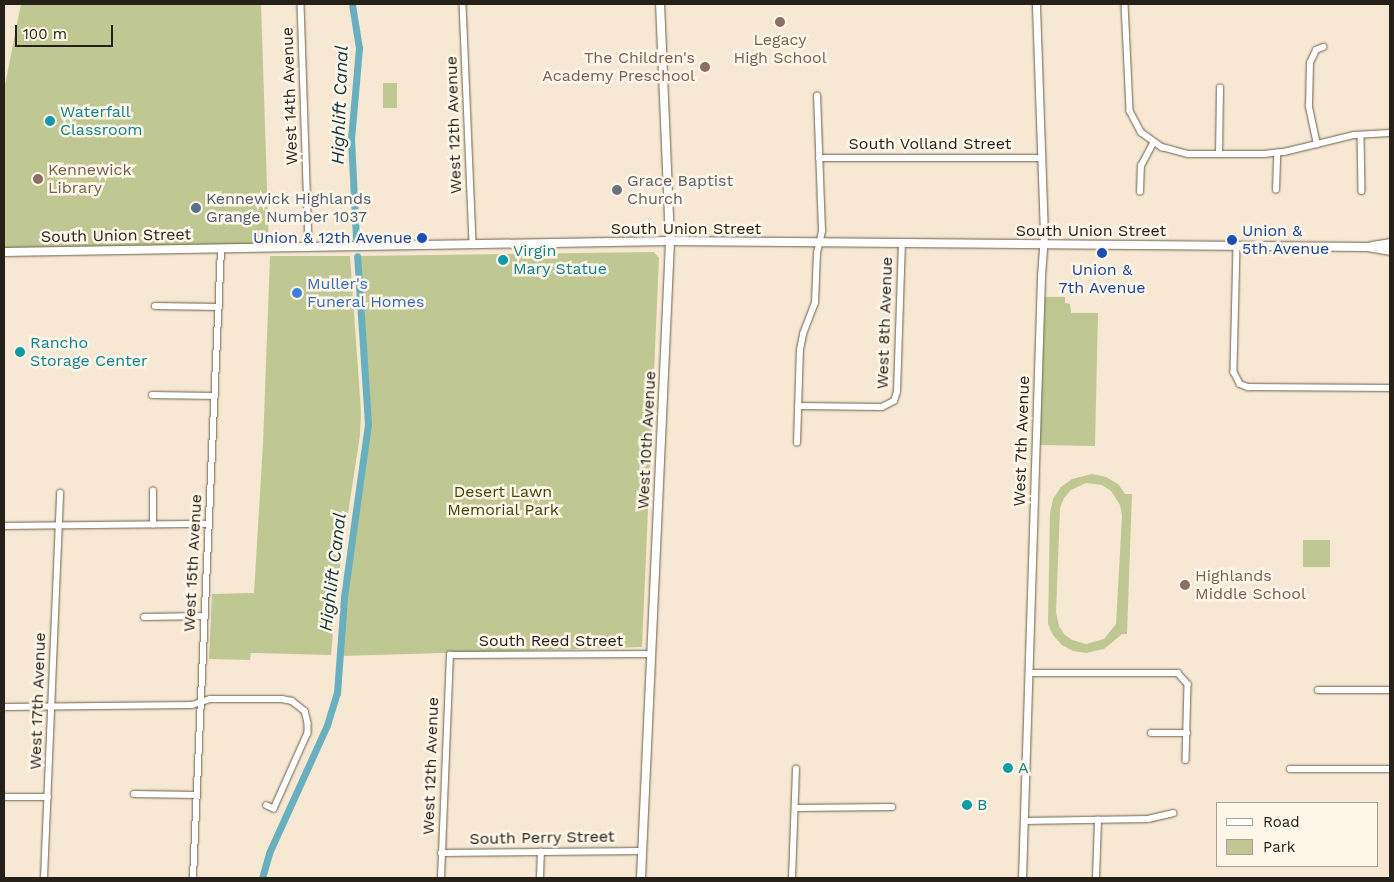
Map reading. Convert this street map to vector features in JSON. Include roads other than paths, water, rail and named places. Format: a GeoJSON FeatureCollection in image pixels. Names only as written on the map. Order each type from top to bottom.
{"type":"FeatureCollection","features":[{"type":"Feature","properties":{"kind":"main road","name":"West 10th Avenue"},"geometry":{"type":"LineString","coordinates":[[641,878],[670,241],[660,4]]}},
{"type":"Feature","properties":{"kind":"main road","name":"South Union Street"},"geometry":{"type":"LineString","coordinates":[[4,252],[473,246],[670,241],[1368,247],[1390,251]]}},
{"type":"Feature","properties":{"kind":"main road","name":"South Union Street"},"geometry":{"type":"LineString","coordinates":[[1368,247],[1390,243]]}},
{"type":"Feature","properties":{"kind":"street","name":"West 14th Avenue"},"geometry":{"type":"LineString","coordinates":[[301,4],[309,248]]}},
{"type":"Feature","properties":{"kind":"street","name":"West 12th Avenue"},"geometry":{"type":"LineString","coordinates":[[463,4],[473,246]]}},
{"type":"Feature","properties":{"kind":"street","name":"West 7th Avenue"},"geometry":{"type":"LineString","coordinates":[[1022,878],[1044,245],[1036,4]]}},
{"type":"Feature","properties":{"kind":"street"},"geometry":{"type":"LineString","coordinates":[[1125,4],[1128,103],[1130,112],[1141,132],[1154,142],[1178,153],[1277,153],[1360,135],[1390,133]]}},
{"type":"Feature","properties":{"kind":"street"},"geometry":{"type":"LineString","coordinates":[[1317,144],[1310,106],[1310,63],[1316,50],[1324,47]]}},
{"type":"Feature","properties":{"kind":"street"},"geometry":{"type":"LineString","coordinates":[[1219,154],[1220,88]]}},
{"type":"Feature","properties":{"kind":"street"},"geometry":{"type":"LineString","coordinates":[[797,443],[800,350],[803,334],[815,303],[819,243],[822,231],[817,96]]}},
{"type":"Feature","properties":{"kind":"street"},"geometry":{"type":"LineString","coordinates":[[1360,135],[1362,191]]}},
{"type":"Feature","properties":{"kind":"street"},"geometry":{"type":"LineString","coordinates":[[1140,192],[1141,166],[1154,142]]}},
{"type":"Feature","properties":{"kind":"street"},"geometry":{"type":"LineString","coordinates":[[1276,190],[1277,153]]}},
{"type":"Feature","properties":{"kind":"street","name":"South Volland Street"},"geometry":{"type":"LineString","coordinates":[[819,158],[1041,158]]}},
{"type":"Feature","properties":{"kind":"street","name":"West 8th Avenue"},"geometry":{"type":"LineString","coordinates":[[798,406],[882,406],[892,403],[897,392],[902,244]]}},
{"type":"Feature","properties":{"kind":"street"},"geometry":{"type":"LineString","coordinates":[[1237,246],[1234,372],[1238,382],[1248,387],[1390,388]]}},
{"type":"Feature","properties":{"kind":"street","name":"West 15th Avenue"},"geometry":{"type":"LineString","coordinates":[[193,878],[222,249]]}},
{"type":"Feature","properties":{"kind":"street"},"geometry":{"type":"LineString","coordinates":[[155,306],[219,307]]}},
{"type":"Feature","properties":{"kind":"street"},"geometry":{"type":"LineString","coordinates":[[152,395],[215,396]]}},
{"type":"Feature","properties":{"kind":"street"},"geometry":{"type":"LineString","coordinates":[[153,525],[154,490]]}},
{"type":"Feature","properties":{"kind":"street","name":"West 17th Avenue"},"geometry":{"type":"LineString","coordinates":[[44,878],[60,493]]}},
{"type":"Feature","properties":{"kind":"street"},"geometry":{"type":"LineString","coordinates":[[4,526],[209,524]]}},
{"type":"Feature","properties":{"kind":"street"},"geometry":{"type":"LineString","coordinates":[[144,617],[205,616]]}},
{"type":"Feature","properties":{"kind":"street","name":"South Reed Street"},"geometry":{"type":"LineString","coordinates":[[450,655],[651,654]]}},
{"type":"Feature","properties":{"kind":"street","name":"West 12th Avenue"},"geometry":{"type":"LineString","coordinates":[[440,878],[450,655]]}},
{"type":"Feature","properties":{"kind":"street"},"geometry":{"type":"LineString","coordinates":[[1030,673],[1173,671],[1182,675],[1188,684],[1186,760]]}},
{"type":"Feature","properties":{"kind":"street"},"geometry":{"type":"LineString","coordinates":[[1318,690],[1390,690]]}},
{"type":"Feature","properties":{"kind":"street"},"geometry":{"type":"LineString","coordinates":[[4,707],[192,705],[210,699],[282,699],[297,703],[305,711],[308,722],[307,737],[274,809],[267,806]]}},
{"type":"Feature","properties":{"kind":"street"},"geometry":{"type":"LineString","coordinates":[[1151,733],[1187,733]]}},
{"type":"Feature","properties":{"kind":"street"},"geometry":{"type":"LineString","coordinates":[[792,878],[796,769]]}},
{"type":"Feature","properties":{"kind":"street"},"geometry":{"type":"LineString","coordinates":[[1290,769],[1390,769]]}},
{"type":"Feature","properties":{"kind":"street"},"geometry":{"type":"LineString","coordinates":[[134,794],[196,795]]}},
{"type":"Feature","properties":{"kind":"street"},"geometry":{"type":"LineString","coordinates":[[4,797],[48,797]]}},
{"type":"Feature","properties":{"kind":"street"},"geometry":{"type":"LineString","coordinates":[[794,808],[892,807]]}},
{"type":"Feature","properties":{"kind":"street"},"geometry":{"type":"LineString","coordinates":[[1024,821],[1148,819],[1174,813]]}},
{"type":"Feature","properties":{"kind":"street"},"geometry":{"type":"LineString","coordinates":[[1096,878],[1098,820]]}},
{"type":"Feature","properties":{"kind":"street","name":"South Perry Street"},"geometry":{"type":"LineString","coordinates":[[442,853],[642,851]]}},
{"type":"Feature","properties":{"kind":"street"},"geometry":{"type":"LineString","coordinates":[[540,878],[541,852]]}},
{"type":"Feature","properties":{"kind":"waterway","name":"Highlift Canal"},"geometry":{"type":"LineString","coordinates":[[352,4],[359,48],[351,139],[356,238]]}},
{"type":"Feature","properties":{"kind":"waterway","name":"Highlift Canal"},"geometry":{"type":"LineString","coordinates":[[262,878],[269,853],[327,725],[337,693],[344,597],[368,424],[357,256]]}},
{"type":"Feature","properties":{"kind":"place","name":"Legacy High School"},"geometry":{"type":"Point","coordinates":[780,22]}},
{"type":"Feature","properties":{"kind":"place","name":"The Children's Academy Preschool"},"geometry":{"type":"Point","coordinates":[705,67]}},
{"type":"Feature","properties":{"kind":"place","name":"Waterfall Classroom"},"geometry":{"type":"Point","coordinates":[50,121]}},
{"type":"Feature","properties":{"kind":"place","name":"Kennewick Library"},"geometry":{"type":"Point","coordinates":[38,179]}},
{"type":"Feature","properties":{"kind":"place","name":"Grace Baptist Church"},"geometry":{"type":"Point","coordinates":[617,190]}},
{"type":"Feature","properties":{"kind":"place","name":"Kennewick Highlands Grange Number 1037"},"geometry":{"type":"Point","coordinates":[196,208]}},
{"type":"Feature","properties":{"kind":"place","name":"Union & 12th Avenue"},"geometry":{"type":"Point","coordinates":[422,238]}},
{"type":"Feature","properties":{"kind":"place","name":"Union & 5th Avenue"},"geometry":{"type":"Point","coordinates":[1232,240]}},
{"type":"Feature","properties":{"kind":"place","name":"Union & 7th Avenue"},"geometry":{"type":"Point","coordinates":[1102,253]}},
{"type":"Feature","properties":{"kind":"place","name":"Virgin Mary Statue"},"geometry":{"type":"Point","coordinates":[503,260]}},
{"type":"Feature","properties":{"kind":"place","name":"Muller's Funeral Homes"},"geometry":{"type":"Point","coordinates":[297,293]}},
{"type":"Feature","properties":{"kind":"place","name":"Rancho Storage Center"},"geometry":{"type":"Point","coordinates":[20,352]}},
{"type":"Feature","properties":{"kind":"place","name":"Highlands Middle School"},"geometry":{"type":"Point","coordinates":[1185,585]}},
{"type":"Feature","properties":{"kind":"place","name":"A"},"geometry":{"type":"Point","coordinates":[1008,768]}},
{"type":"Feature","properties":{"kind":"place","name":"B"},"geometry":{"type":"Point","coordinates":[967,805]}},
{"type":"Feature","properties":{"kind":"park label","name":"Desert Lawn Memorial Park"},"geometry":{"type":"Point","coordinates":[503,501]}}]}
